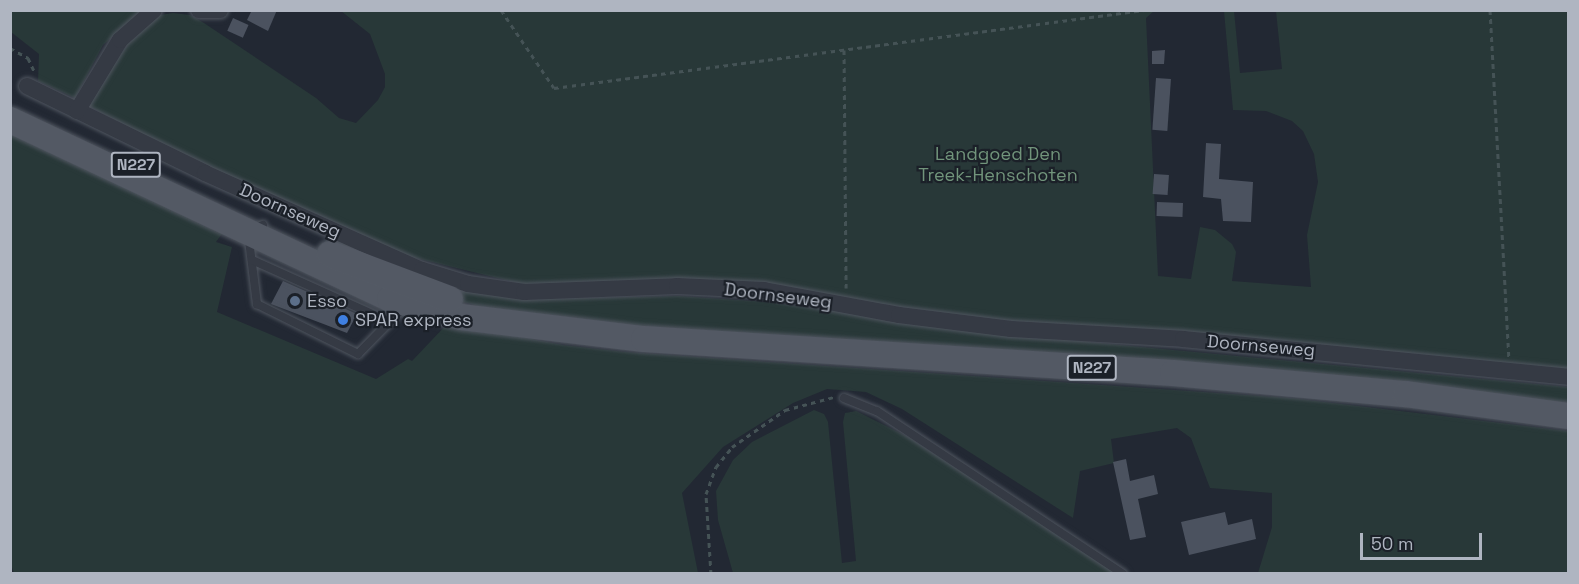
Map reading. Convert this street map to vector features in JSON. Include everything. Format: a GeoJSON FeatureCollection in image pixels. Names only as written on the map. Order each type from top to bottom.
{"type":"FeatureCollection","features":[{"type":"Feature","properties":{"kind":"main road","name":"Doornseweg"},"geometry":{"type":"LineString","coordinates":[[19,94],[256,228],[390,299],[406,292],[644,339],[1173,373],[1406,394],[1569,416]]}},
{"type":"Feature","properties":{"kind":"main road","name":"Doornseweg"},"geometry":{"type":"LineString","coordinates":[[10,120],[256,228]]}},
{"type":"Feature","properties":{"kind":"street"},"geometry":{"type":"LineString","coordinates":[[77,111],[120,40],[154,10]]}},
{"type":"Feature","properties":{"kind":"street"},"geometry":{"type":"LineString","coordinates":[[199,10],[220,10]]}},
{"type":"Feature","properties":{"kind":"street","name":"Doornseweg"},"geometry":{"type":"LineString","coordinates":[[19,94],[77,111],[205,173],[422,270],[468,284],[524,292],[677,286],[764,290],[846,305],[1011,329],[1183,339],[1569,377]]}},
{"type":"Feature","properties":{"kind":"lane","name":"Doornseweg"},"geometry":{"type":"LineString","coordinates":[[256,228],[252,260],[257,304],[358,354],[390,322],[406,292]]}},
{"type":"Feature","properties":{"kind":"lane"},"geometry":{"type":"LineString","coordinates":[[252,260],[390,322]]}},
{"type":"Feature","properties":{"kind":"lane"},"geometry":{"type":"LineString","coordinates":[[844,398],[877,411],[1123,573]]}},
{"type":"Feature","properties":{"kind":"path"},"geometry":{"type":"LineString","coordinates":[[501,10],[554,88],[1144,10]]}},
{"type":"Feature","properties":{"kind":"path"},"geometry":{"type":"LineString","coordinates":[[1490,10],[1511,370]]}},
{"type":"Feature","properties":{"kind":"path"},"geometry":{"type":"LineString","coordinates":[[10,48],[35,67],[19,94]]}},
{"type":"Feature","properties":{"kind":"path"},"geometry":{"type":"LineString","coordinates":[[844,50],[846,305]]}},
{"type":"Feature","properties":{"kind":"path"},"geometry":{"type":"LineString","coordinates":[[711,573],[706,494],[726,454],[785,410],[810,400],[844,398]]}},
{"type":"Feature","properties":{"kind":"green space"},"geometry":{"type":"Polygon","coordinates":[[[10,11],[143,11],[103,45],[75,98],[38,81],[39,54],[11,32],[10,11]]]}},
{"type":"Feature","properties":{"kind":"green space","name":"Landgoed Den Treek-Henschoten"},"geometry":{"type":"Polygon","coordinates":[[[341,11],[1154,11],[1146,18],[1158,276],[1191,279],[1200,227],[1215,230],[1232,244],[1236,252],[1232,281],[1311,287],[1307,235],[1318,182],[1314,154],[1303,131],[1292,121],[1266,111],[1233,110],[1224,11],[1234,11],[1240,73],[1282,69],[1276,11],[1568,11],[1568,372],[963,319],[768,286],[552,288],[518,283],[403,255],[249,191],[87,105],[136,32],[160,15],[173,13],[190,15],[204,23],[316,98],[339,118],[356,123],[378,100],[385,87],[385,74],[370,34],[341,11]]]}},
{"type":"Feature","properties":{"kind":"green space"},"geometry":{"type":"Polygon","coordinates":[[[10,129],[224,231],[216,242],[232,247],[217,312],[376,379],[408,359],[412,361],[448,323],[563,345],[626,352],[1291,398],[1568,431],[1568,573],[1258,573],[1272,527],[1272,493],[1210,488],[1191,438],[1177,428],[1111,439],[1114,463],[1080,471],[1073,518],[902,409],[866,392],[827,389],[793,403],[723,447],[682,493],[698,573],[14,573],[10,562],[10,129]]]}},
{"type":"Feature","properties":{"kind":"green space"},"geometry":{"type":"Polygon","coordinates":[[[397,284],[534,299],[679,296],[766,302],[1035,337],[1568,387],[1568,406],[651,332],[493,310],[397,284]]]}},
{"type":"Feature","properties":{"kind":"green space"},"geometry":{"type":"Polygon","coordinates":[[[814,410],[824,414],[828,422],[842,563],[856,561],[843,422],[845,413],[856,411],[908,437],[1118,573],[733,573],[718,520],[716,491],[733,460],[752,442],[814,410]]]}},
{"type":"Feature","properties":{"kind":"building"},"geometry":{"type":"Polygon","coordinates":[[[252,10],[277,10],[268,31],[247,20],[252,10]]]}},
{"type":"Feature","properties":{"kind":"building"},"geometry":{"type":"Polygon","coordinates":[[[233,18],[249,25],[243,38],[227,31],[233,18]]]}},
{"type":"Feature","properties":{"kind":"building"},"geometry":{"type":"Polygon","coordinates":[[[1165,50],[1164,64],[1152,64],[1152,51],[1165,50]]]}},
{"type":"Feature","properties":{"kind":"building"},"geometry":{"type":"Polygon","coordinates":[[[1156,78],[1171,79],[1167,131],[1152,130],[1156,78]]]}},
{"type":"Feature","properties":{"kind":"building"},"geometry":{"type":"Polygon","coordinates":[[[1206,143],[1221,144],[1219,179],[1253,182],[1251,222],[1223,221],[1221,199],[1203,197],[1206,143]]]}},
{"type":"Feature","properties":{"kind":"building"},"geometry":{"type":"Polygon","coordinates":[[[1154,174],[1169,175],[1168,195],[1153,194],[1154,174]]]}},
{"type":"Feature","properties":{"kind":"building"},"geometry":{"type":"Polygon","coordinates":[[[1157,202],[1183,203],[1182,217],[1157,216],[1157,202]]]}},
{"type":"Feature","properties":{"kind":"building"},"geometry":{"type":"Polygon","coordinates":[[[283,281],[357,314],[347,333],[271,304],[283,281]]]}},
{"type":"Feature","properties":{"kind":"building"},"geometry":{"type":"Polygon","coordinates":[[[1126,459],[1130,481],[1154,475],[1158,494],[1138,499],[1146,537],[1130,540],[1113,462],[1126,459]]]}},
{"type":"Feature","properties":{"kind":"building"},"geometry":{"type":"Polygon","coordinates":[[[1225,512],[1228,525],[1252,519],[1256,539],[1189,555],[1181,522],[1225,512]]]}},
{"type":"Feature","properties":{"kind":"place","name":"Esso"},"geometry":{"type":"Point","coordinates":[295,301]}},
{"type":"Feature","properties":{"kind":"place","name":"SPAR express"},"geometry":{"type":"Point","coordinates":[343,320]}}]}
